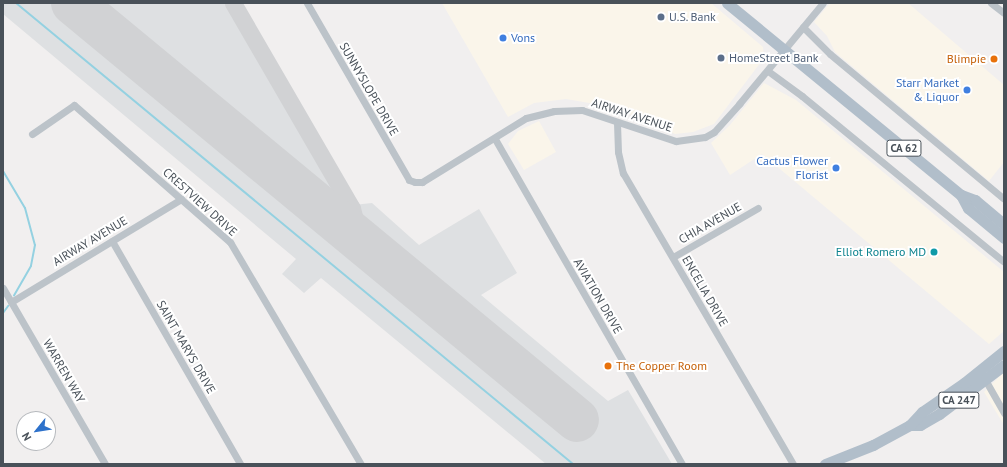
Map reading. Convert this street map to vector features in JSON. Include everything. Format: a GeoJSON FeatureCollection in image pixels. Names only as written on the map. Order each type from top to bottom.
{"type":"FeatureCollection","features":[{"type":"Feature","properties":{"kind":"main road","name":"CA 62"},"geometry":{"type":"LineString","coordinates":[[727,3],[961,195],[975,200],[1004,224]]}},
{"type":"Feature","properties":{"kind":"main road","name":"CA 62"},"geometry":{"type":"LineString","coordinates":[[961,195],[968,208],[1004,238]]}},
{"type":"Feature","properties":{"kind":"main road","name":"CA 247"},"geometry":{"type":"LineString","coordinates":[[825,464],[873,445],[910,425],[920,425],[939,414],[983,376],[1004,351]]}},
{"type":"Feature","properties":{"kind":"main road","name":"CA 247"},"geometry":{"type":"LineString","coordinates":[[983,376],[1004,365]]}},
{"type":"Feature","properties":{"kind":"street","name":"SUNNYSLOPE DRIVE"},"geometry":{"type":"LineString","coordinates":[[307,3],[409,180],[415,182]]}},
{"type":"Feature","properties":{"kind":"street","name":"AIRWAY AVENUE"},"geometry":{"type":"LineString","coordinates":[[415,182],[422,182],[495,139],[526,118],[554,111],[582,110],[617,123],[676,141],[705,137],[722,124],[786,50],[822,3]]}},
{"type":"Feature","properties":{"kind":"street"},"geometry":{"type":"LineString","coordinates":[[991,3],[1004,14]]}},
{"type":"Feature","properties":{"kind":"street"},"geometry":{"type":"LineString","coordinates":[[803,27],[830,54],[1004,199]]}},
{"type":"Feature","properties":{"kind":"street"},"geometry":{"type":"LineString","coordinates":[[768,71],[802,96],[1004,262]]}},
{"type":"Feature","properties":{"kind":"street","name":"CRESTVIEW DRIVE"},"geometry":{"type":"LineString","coordinates":[[32,134],[74,105],[230,242],[361,464]]}},
{"type":"Feature","properties":{"kind":"street","name":"ENCELIA DRIVE"},"geometry":{"type":"LineString","coordinates":[[617,123],[618,152],[623,173],[793,464]]}},
{"type":"Feature","properties":{"kind":"street","name":"AVIATION DRIVE"},"geometry":{"type":"LineString","coordinates":[[495,139],[682,464]]}},
{"type":"Feature","properties":{"kind":"street","name":"AIRWAY AVENUE"},"geometry":{"type":"LineString","coordinates":[[11,302],[181,199]]}},
{"type":"Feature","properties":{"kind":"street","name":"CHIA AVENUE"},"geometry":{"type":"LineString","coordinates":[[673,257],[758,208]]}},
{"type":"Feature","properties":{"kind":"street","name":"SAINT MARYS DRIVE"},"geometry":{"type":"LineString","coordinates":[[112,241],[240,464]]}},
{"type":"Feature","properties":{"kind":"street","name":"WARREN WAY"},"geometry":{"type":"LineString","coordinates":[[3,288],[105,464]]}},
{"type":"Feature","properties":{"kind":"street"},"geometry":{"type":"LineString","coordinates":[[983,376],[1004,413]]}},
{"type":"Feature","properties":{"kind":"shaded area"},"geometry":{"type":"Polygon","coordinates":[[[3,3],[238,3],[353,205],[372,203],[419,245],[479,209],[517,273],[481,295],[608,401],[628,390],[672,464],[546,464],[321,278],[304,293],[282,274],[296,259],[3,14],[3,3]]]}},
{"type":"Feature","properties":{"kind":"shaded area"},"geometry":{"type":"Polygon","coordinates":[[[442,3],[711,3],[763,47],[764,58],[714,124],[693,132],[675,134],[613,107],[566,99],[534,103],[508,117],[442,3]]]}},
{"type":"Feature","properties":{"kind":"shaded area"},"geometry":{"type":"Polygon","coordinates":[[[830,3],[908,3],[1004,85],[1004,162],[989,181],[835,52],[827,36],[814,22],[830,3]]]}},
{"type":"Feature","properties":{"kind":"shaded area"},"geometry":{"type":"Polygon","coordinates":[[[764,83],[796,100],[1004,272],[1004,331],[989,344],[762,154],[730,175],[711,143],[730,125],[764,83]]]}},
{"type":"Feature","properties":{"kind":"shaded area"},"geometry":{"type":"Polygon","coordinates":[[[539,121],[556,152],[524,170],[508,144],[518,131],[539,121]]]}},
{"type":"Feature","properties":{"kind":"shaded area"},"geometry":{"type":"Polygon","coordinates":[[[1004,372],[1004,425],[984,392],[1004,372]]]}},
{"type":"Feature","properties":{"kind":"waterway"},"geometry":{"type":"LineString","coordinates":[[16,3],[573,464]]}},
{"type":"Feature","properties":{"kind":"waterway"},"geometry":{"type":"LineString","coordinates":[[3,171],[25,208],[35,245],[31,266],[14,296]]}},
{"type":"Feature","properties":{"kind":"waterway"},"geometry":{"type":"LineString","coordinates":[[3,313],[8,306]]}},
{"type":"Feature","properties":{"kind":"taxiway"},"geometry":{"type":"LineString","coordinates":[[233,3],[352,208],[356,224],[350,232]]}},
{"type":"Feature","properties":{"kind":"runway"},"geometry":{"type":"LineString","coordinates":[[73,3],[577,420]]}},
{"type":"Feature","properties":{"kind":"place","name":"U.S. Bank"},"geometry":{"type":"Point","coordinates":[661,17]}},
{"type":"Feature","properties":{"kind":"place","name":"Vons"},"geometry":{"type":"Point","coordinates":[503,38]}},
{"type":"Feature","properties":{"kind":"place","name":"HomeStreet Bank"},"geometry":{"type":"Point","coordinates":[721,58]}},
{"type":"Feature","properties":{"kind":"place","name":"Blimpie"},"geometry":{"type":"Point","coordinates":[994,59]}},
{"type":"Feature","properties":{"kind":"place","name":"Starr Market & Liquor"},"geometry":{"type":"Point","coordinates":[967,90]}},
{"type":"Feature","properties":{"kind":"place","name":"Cactus Flower Florist"},"geometry":{"type":"Point","coordinates":[836,168]}},
{"type":"Feature","properties":{"kind":"place","name":"Elliot Romero MD"},"geometry":{"type":"Point","coordinates":[934,252]}},
{"type":"Feature","properties":{"kind":"place","name":"The Copper Room"},"geometry":{"type":"Point","coordinates":[608,366]}}]}
